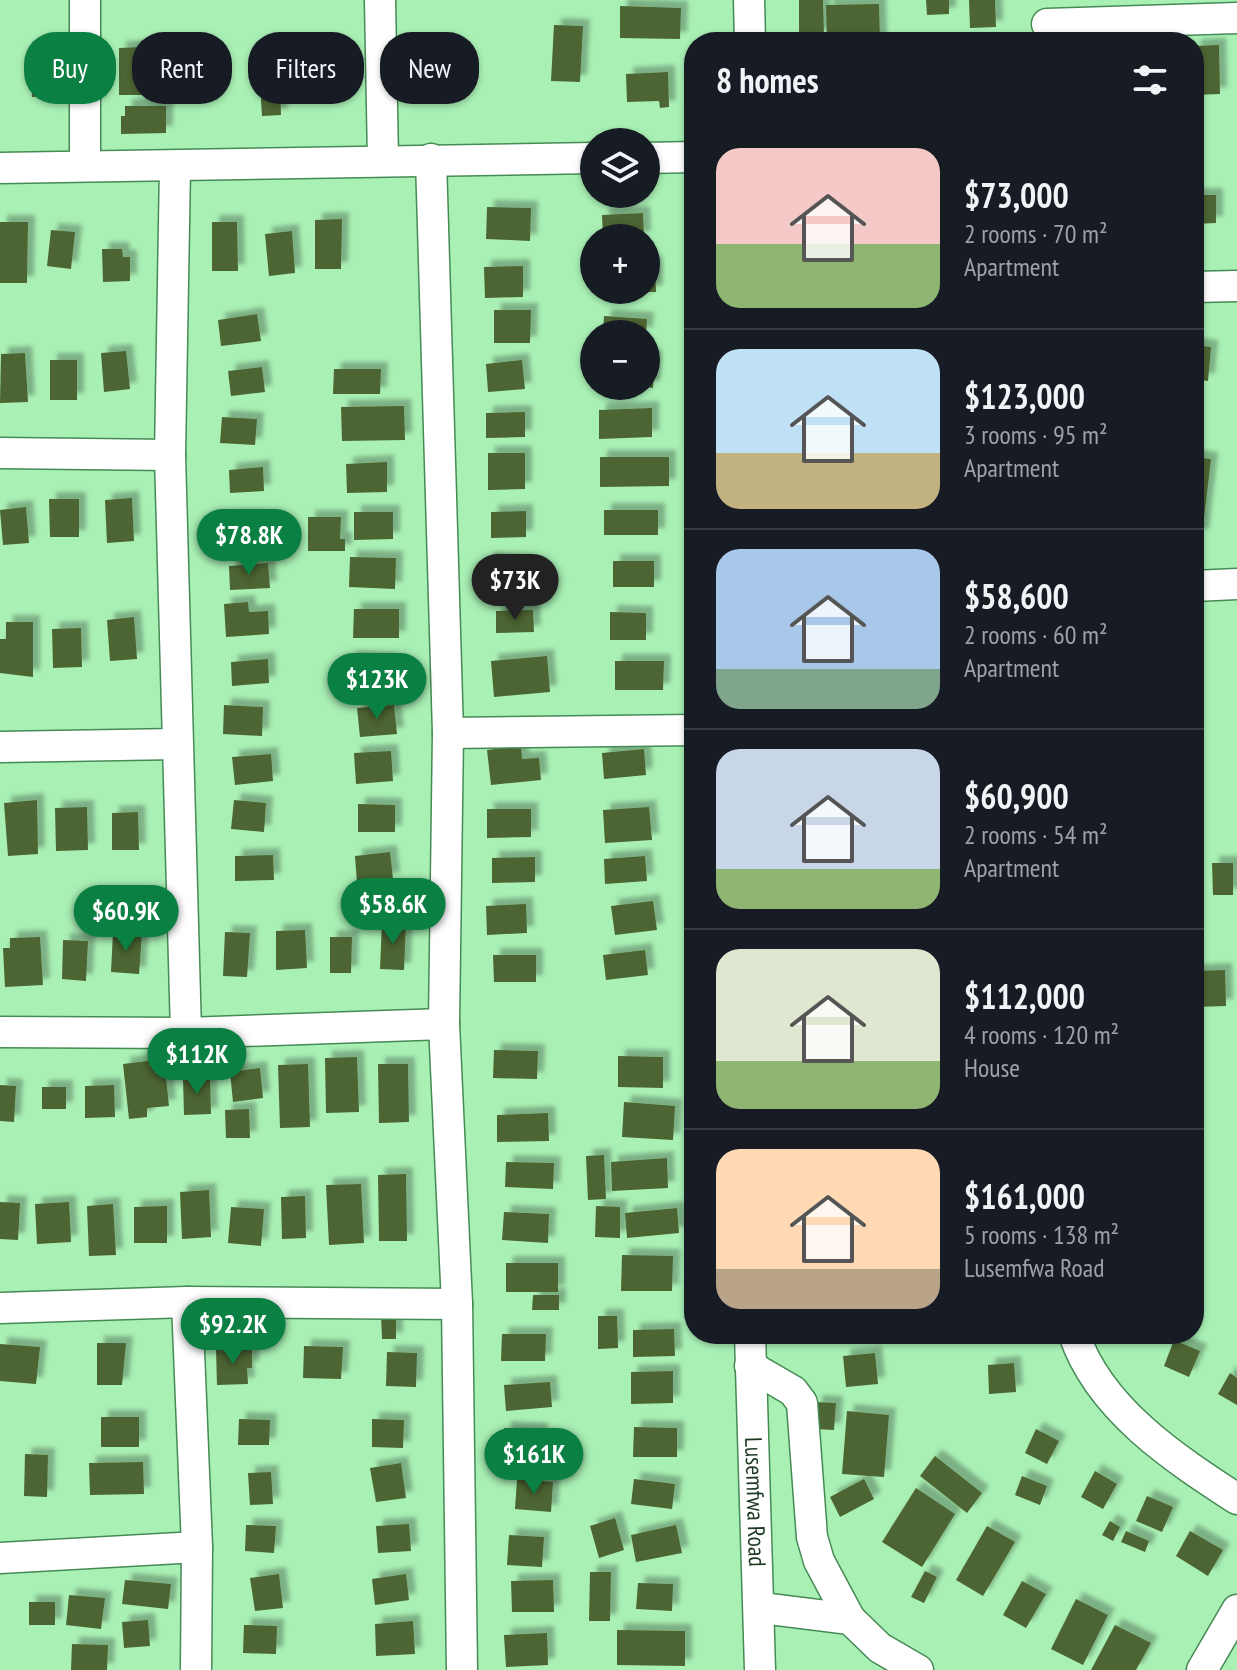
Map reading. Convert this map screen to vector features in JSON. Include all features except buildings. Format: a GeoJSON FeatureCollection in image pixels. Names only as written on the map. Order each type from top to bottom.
{"type":"FeatureCollection","features":[{"type":"Feature","properties":{"kind":"street"},"geometry":{"type":"LineString","coordinates":[[85,0],[85,166]]}},
{"type":"Feature","properties":{"kind":"street"},"geometry":{"type":"LineString","coordinates":[[380,0],[383,160]]}},
{"type":"Feature","properties":{"kind":"street"},"geometry":{"type":"LineString","coordinates":[[749,0],[750,32]]}},
{"type":"Feature","properties":{"kind":"street"},"geometry":{"type":"LineString","coordinates":[[1047,22],[1237,18]]}},
{"type":"Feature","properties":{"kind":"street"},"geometry":{"type":"LineString","coordinates":[[660,158],[684,157]]}},
{"type":"Feature","properties":{"kind":"street"},"geometry":{"type":"LineString","coordinates":[[0,168],[580,158]]}},
{"type":"Feature","properties":{"kind":"street"},"geometry":{"type":"LineString","coordinates":[[431,159],[448,733],[444,1024],[457,1304],[462,1670]]}},
{"type":"Feature","properties":{"kind":"street"},"geometry":{"type":"LineString","coordinates":[[175,167],[170,455],[186,1033]]}},
{"type":"Feature","properties":{"kind":"street"},"geometry":{"type":"LineString","coordinates":[[1204,287],[1237,286]]}},
{"type":"Feature","properties":{"kind":"street"},"geometry":{"type":"LineString","coordinates":[[0,453],[170,455]]}},
{"type":"Feature","properties":{"kind":"street"},"geometry":{"type":"LineString","coordinates":[[1204,586],[1237,584]]}},
{"type":"Feature","properties":{"kind":"street"},"geometry":{"type":"LineString","coordinates":[[448,733],[684,730]]}},
{"type":"Feature","properties":{"kind":"street"},"geometry":{"type":"LineString","coordinates":[[0,747],[177,744]]}},
{"type":"Feature","properties":{"kind":"street"},"geometry":{"type":"LineString","coordinates":[[0,1032],[186,1033],[444,1024]]}},
{"type":"Feature","properties":{"kind":"street"},"geometry":{"type":"LineString","coordinates":[[0,1308],[187,1302],[457,1304]]}},
{"type":"Feature","properties":{"kind":"street"},"geometry":{"type":"LineString","coordinates":[[187,1302],[197,1547],[196,1670]]}},
{"type":"Feature","properties":{"kind":"street","name":"Lusemfwa Road"},"geometry":{"type":"LineString","coordinates":[[750,1344],[761,1608],[760,1670]]}},
{"type":"Feature","properties":{"kind":"street"},"geometry":{"type":"LineString","coordinates":[[1078,1344],[1088,1368],[1113,1402],[1149,1435],[1237,1499]]}},
{"type":"Feature","properties":{"kind":"street"},"geometry":{"type":"LineString","coordinates":[[750,1366],[793,1391],[802,1403],[812,1537],[819,1561],[850,1619],[880,1648],[918,1670]]}},
{"type":"Feature","properties":{"kind":"street"},"geometry":{"type":"LineString","coordinates":[[0,1558],[197,1547]]}},
{"type":"Feature","properties":{"kind":"street"},"geometry":{"type":"LineString","coordinates":[[761,1608],[850,1619]]}},
{"type":"Feature","properties":{"kind":"street"},"geometry":{"type":"LineString","coordinates":[[1202,1670],[1237,1610]]}}]}
